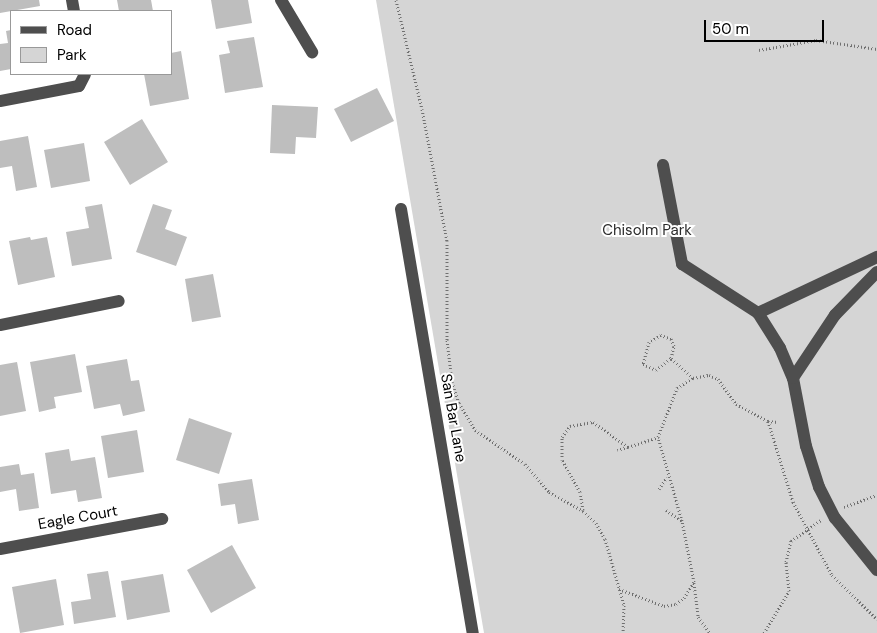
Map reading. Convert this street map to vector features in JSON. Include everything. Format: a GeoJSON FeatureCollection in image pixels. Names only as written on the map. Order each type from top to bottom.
{"type":"FeatureCollection","features":[{"type":"Feature","properties":{"kind":"street"},"geometry":{"type":"LineString","coordinates":[[281,0],[312,52]]}},
{"type":"Feature","properties":{"kind":"street"},"geometry":{"type":"LineString","coordinates":[[0,101],[79,86],[84,75]]}},
{"type":"Feature","properties":{"kind":"street"},"geometry":{"type":"LineString","coordinates":[[663,164],[682,264],[758,313],[780,348],[793,378],[806,446],[819,487],[835,518],[877,570]]}},
{"type":"Feature","properties":{"kind":"street","name":"San Bar Lane"},"geometry":{"type":"LineString","coordinates":[[401,209],[473,633]]}},
{"type":"Feature","properties":{"kind":"street"},"geometry":{"type":"LineString","coordinates":[[758,313],[877,257]]}},
{"type":"Feature","properties":{"kind":"street"},"geometry":{"type":"LineString","coordinates":[[793,378],[835,314],[864,282],[877,272]]}},
{"type":"Feature","properties":{"kind":"street"},"geometry":{"type":"LineString","coordinates":[[0,324],[119,301]]}},
{"type":"Feature","properties":{"kind":"street","name":"Eagle Court"},"geometry":{"type":"LineString","coordinates":[[0,549],[162,519]]}},
{"type":"Feature","properties":{"kind":"path"},"geometry":{"type":"LineString","coordinates":[[396,0],[422,109],[447,241],[446,340],[459,403],[475,430],[536,473],[549,492],[583,511],[605,539],[624,605],[623,633]]}},
{"type":"Feature","properties":{"kind":"path"},"geometry":{"type":"LineString","coordinates":[[759,50],[816,40],[877,49]]}},
{"type":"Feature","properties":{"kind":"path"},"geometry":{"type":"LineString","coordinates":[[660,335],[671,339],[674,346],[671,358],[656,370],[643,364],[643,355],[649,342],[660,335]]}},
{"type":"Feature","properties":{"kind":"path"},"geometry":{"type":"LineString","coordinates":[[671,358],[694,378]]}},
{"type":"Feature","properties":{"kind":"path"},"geometry":{"type":"LineString","coordinates":[[710,633],[698,617],[694,582],[682,521],[658,438],[677,388],[694,378],[709,375],[718,379],[736,404],[768,421],[778,422]]}},
{"type":"Feature","properties":{"kind":"path"},"geometry":{"type":"LineString","coordinates":[[768,421],[788,489],[832,575],[877,619]]}},
{"type":"Feature","properties":{"kind":"path"},"geometry":{"type":"LineString","coordinates":[[583,511],[580,492],[561,454],[562,438],[570,426],[592,422],[628,447]]}},
{"type":"Feature","properties":{"kind":"path"},"geometry":{"type":"LineString","coordinates":[[617,450],[658,438]]}},
{"type":"Feature","properties":{"kind":"path"},"geometry":{"type":"LineString","coordinates":[[659,489],[668,476]]}},
{"type":"Feature","properties":{"kind":"path"},"geometry":{"type":"LineString","coordinates":[[837,511],[877,496]]}},
{"type":"Feature","properties":{"kind":"path"},"geometry":{"type":"LineString","coordinates":[[666,510],[682,521]]}},
{"type":"Feature","properties":{"kind":"path"},"geometry":{"type":"LineString","coordinates":[[764,633],[789,591],[786,553],[791,541],[824,518]]}},
{"type":"Feature","properties":{"kind":"path"},"geometry":{"type":"LineString","coordinates":[[619,589],[664,606],[676,604],[684,598],[694,582]]}},
{"type":"Feature","properties":{"kind":"green space","name":"Chisolm Park"},"geometry":{"type":"Polygon","coordinates":[[[376,0],[877,0],[877,633],[484,633],[376,0]]]}},
{"type":"Feature","properties":{"kind":"building"},"geometry":{"type":"Polygon","coordinates":[[[0,0],[39,0],[40,6],[0,13],[0,0]]]}},
{"type":"Feature","properties":{"kind":"building"},"geometry":{"type":"Polygon","coordinates":[[[117,0],[151,0],[153,10],[119,10],[117,0]]]}},
{"type":"Feature","properties":{"kind":"building"},"geometry":{"type":"Polygon","coordinates":[[[211,0],[248,0],[252,23],[216,29],[211,0]]]}},
{"type":"Feature","properties":{"kind":"building"},"geometry":{"type":"Polygon","coordinates":[[[10,30],[10,69],[0,71],[0,44],[8,43],[6,31],[10,30]]]}},
{"type":"Feature","properties":{"kind":"building"},"geometry":{"type":"Polygon","coordinates":[[[254,37],[263,87],[225,93],[219,55],[230,53],[227,41],[254,37]]]}},
{"type":"Feature","properties":{"kind":"building"},"geometry":{"type":"Polygon","coordinates":[[[181,51],[189,99],[150,106],[144,75],[172,75],[172,53],[181,51]]]}},
{"type":"Feature","properties":{"kind":"building"},"geometry":{"type":"Polygon","coordinates":[[[377,88],[394,121],[351,142],[334,109],[377,88]]]}},
{"type":"Feature","properties":{"kind":"building"},"geometry":{"type":"Polygon","coordinates":[[[272,105],[318,107],[316,138],[296,137],[295,154],[270,153],[272,105]]]}},
{"type":"Feature","properties":{"kind":"building"},"geometry":{"type":"Polygon","coordinates":[[[142,119],[168,162],[130,185],[104,142],[142,119]]]}},
{"type":"Feature","properties":{"kind":"building"},"geometry":{"type":"Polygon","coordinates":[[[28,136],[37,187],[16,191],[12,166],[0,168],[0,141],[28,136]]]}},
{"type":"Feature","properties":{"kind":"building"},"geometry":{"type":"Polygon","coordinates":[[[84,143],[90,181],[51,188],[44,150],[84,143]]]}},
{"type":"Feature","properties":{"kind":"building"},"geometry":{"type":"Polygon","coordinates":[[[102,204],[112,259],[72,266],[66,232],[89,228],[85,207],[102,204]]]}},
{"type":"Feature","properties":{"kind":"building"},"geometry":{"type":"Polygon","coordinates":[[[153,204],[172,210],[165,229],[187,237],[176,266],[136,252],[153,204]]]}},
{"type":"Feature","properties":{"kind":"building"},"geometry":{"type":"Polygon","coordinates":[[[30,237],[31,240],[47,237],[55,277],[18,285],[9,241],[30,237]]]}},
{"type":"Feature","properties":{"kind":"building"},"geometry":{"type":"Polygon","coordinates":[[[213,274],[221,317],[192,322],[185,279],[213,274]]]}},
{"type":"Feature","properties":{"kind":"building"},"geometry":{"type":"Polygon","coordinates":[[[75,354],[82,392],[54,397],[56,408],[39,412],[30,362],[75,354]]]}},
{"type":"Feature","properties":{"kind":"building"},"geometry":{"type":"Polygon","coordinates":[[[127,359],[131,381],[139,380],[145,411],[123,416],[120,404],[94,409],[86,366],[127,359]]]}},
{"type":"Feature","properties":{"kind":"building"},"geometry":{"type":"Polygon","coordinates":[[[17,362],[26,411],[0,416],[0,365],[17,362]]]}},
{"type":"Feature","properties":{"kind":"building"},"geometry":{"type":"Polygon","coordinates":[[[189,418],[232,433],[219,474],[176,460],[189,418]]]}},
{"type":"Feature","properties":{"kind":"building"},"geometry":{"type":"Polygon","coordinates":[[[137,430],[144,472],[108,478],[101,436],[137,430]]]}},
{"type":"Feature","properties":{"kind":"building"},"geometry":{"type":"Polygon","coordinates":[[[69,449],[71,461],[95,457],[102,498],[78,502],[76,490],[51,494],[45,453],[69,449]]]}},
{"type":"Feature","properties":{"kind":"building"},"geometry":{"type":"Polygon","coordinates":[[[19,464],[21,475],[34,473],[39,508],[19,511],[16,489],[0,492],[0,467],[19,464]]]}},
{"type":"Feature","properties":{"kind":"building"},"geometry":{"type":"Polygon","coordinates":[[[252,479],[259,520],[238,524],[235,504],[221,506],[218,484],[252,479]]]}},
{"type":"Feature","properties":{"kind":"building"},"geometry":{"type":"Polygon","coordinates":[[[232,545],[256,588],[211,613],[187,570],[232,545]]]}},
{"type":"Feature","properties":{"kind":"building"},"geometry":{"type":"Polygon","coordinates":[[[108,571],[116,617],[74,624],[71,602],[91,599],[87,574],[108,571]]]}},
{"type":"Feature","properties":{"kind":"building"},"geometry":{"type":"Polygon","coordinates":[[[163,574],[170,612],[127,620],[121,581],[163,574]]]}},
{"type":"Feature","properties":{"kind":"building"},"geometry":{"type":"Polygon","coordinates":[[[56,579],[64,625],[20,633],[12,587],[56,579]]]}}]}
